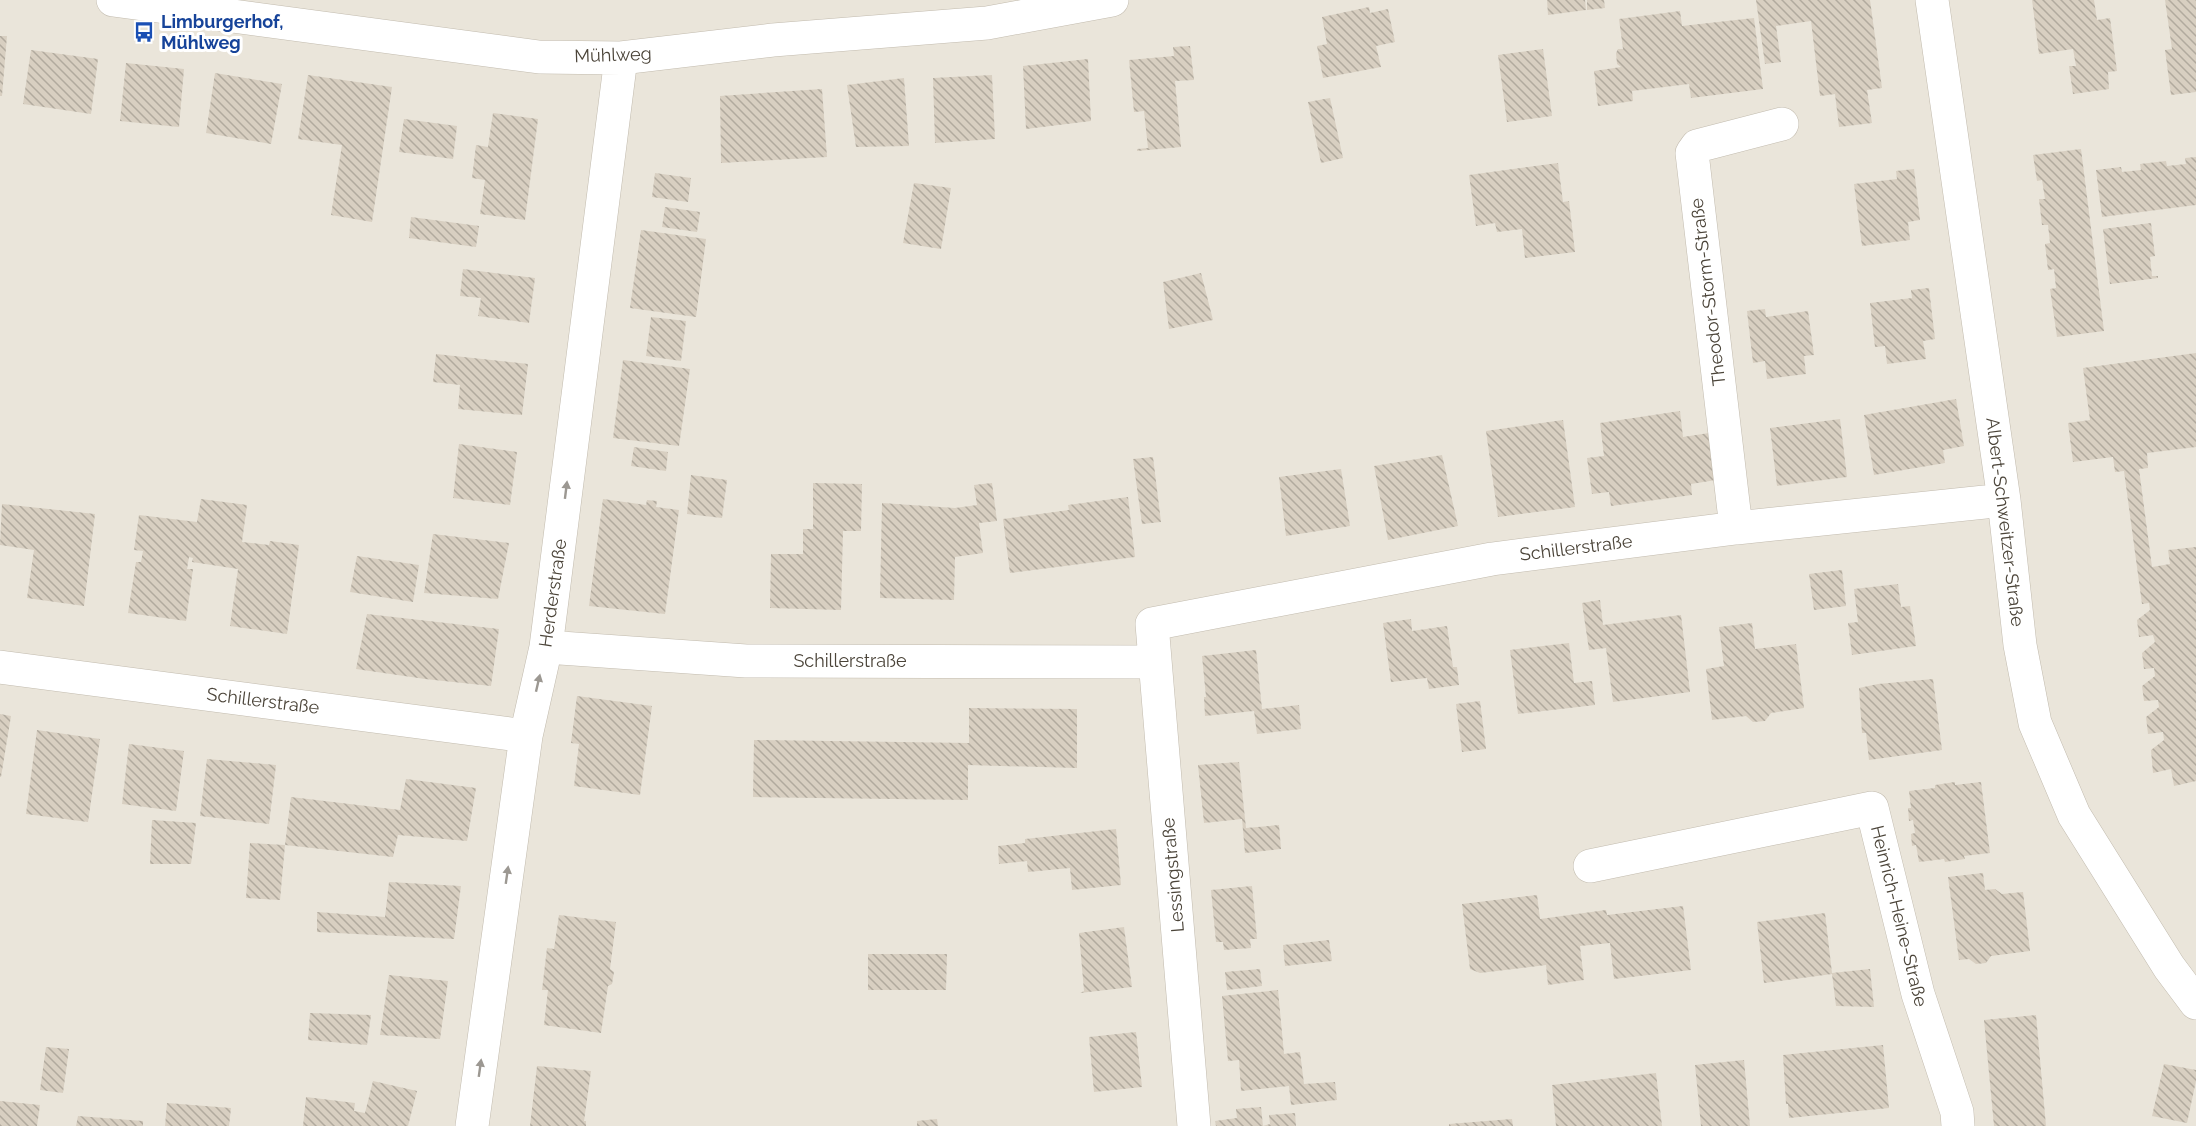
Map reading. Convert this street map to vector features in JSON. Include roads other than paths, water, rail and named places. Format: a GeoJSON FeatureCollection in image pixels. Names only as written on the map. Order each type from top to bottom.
{"type":"FeatureCollection","features":[{"type":"Feature","properties":{"kind":"street","name":"Mühlweg"},"geometry":{"type":"LineString","coordinates":[[113,0],[539,57],[621,58],[774,40],[987,23],[1112,0]]}},
{"type":"Feature","properties":{"kind":"street","name":"Albert-Schweitzer-Straße"},"geometry":{"type":"LineString","coordinates":[[1932,0],[2004,500],[2020,645],[2035,723],[2074,815],[2163,958],[2196,1004]]}},
{"type":"Feature","properties":{"kind":"street","name":"Herderstraße"},"geometry":{"type":"LineString","coordinates":[[472,1126],[526,736],[546,647],[621,58]]}},
{"type":"Feature","properties":{"kind":"street","name":"Theodor-Storm-Straße"},"geometry":{"type":"LineString","coordinates":[[1736,528],[1692,153],[1697,146],[1782,124]]}},
{"type":"Feature","properties":{"kind":"street","name":"Schillerstraße"},"geometry":{"type":"LineString","coordinates":[[1152,624],[1492,559],[1736,528],[2004,500]]}},
{"type":"Feature","properties":{"kind":"street","name":"Lessingstraße"},"geometry":{"type":"LineString","coordinates":[[1152,624],[1194,1126]]}},
{"type":"Feature","properties":{"kind":"street","name":"Schillerstraße"},"geometry":{"type":"LineString","coordinates":[[546,647],[746,661],[1155,662]]}},
{"type":"Feature","properties":{"kind":"street","name":"Schillerstraße"},"geometry":{"type":"LineString","coordinates":[[0,667],[526,736]]}},
{"type":"Feature","properties":{"kind":"street","name":"Heinrich-Heine-Straße"},"geometry":{"type":"LineString","coordinates":[[1590,866],[1872,808],[1918,994],[1957,1112],[1958,1126]]}},
{"type":"Feature","properties":{"kind":"place","name":"Limburgerhof, Mühlweg"},"geometry":{"type":"Point","coordinates":[144,32]}}]}
